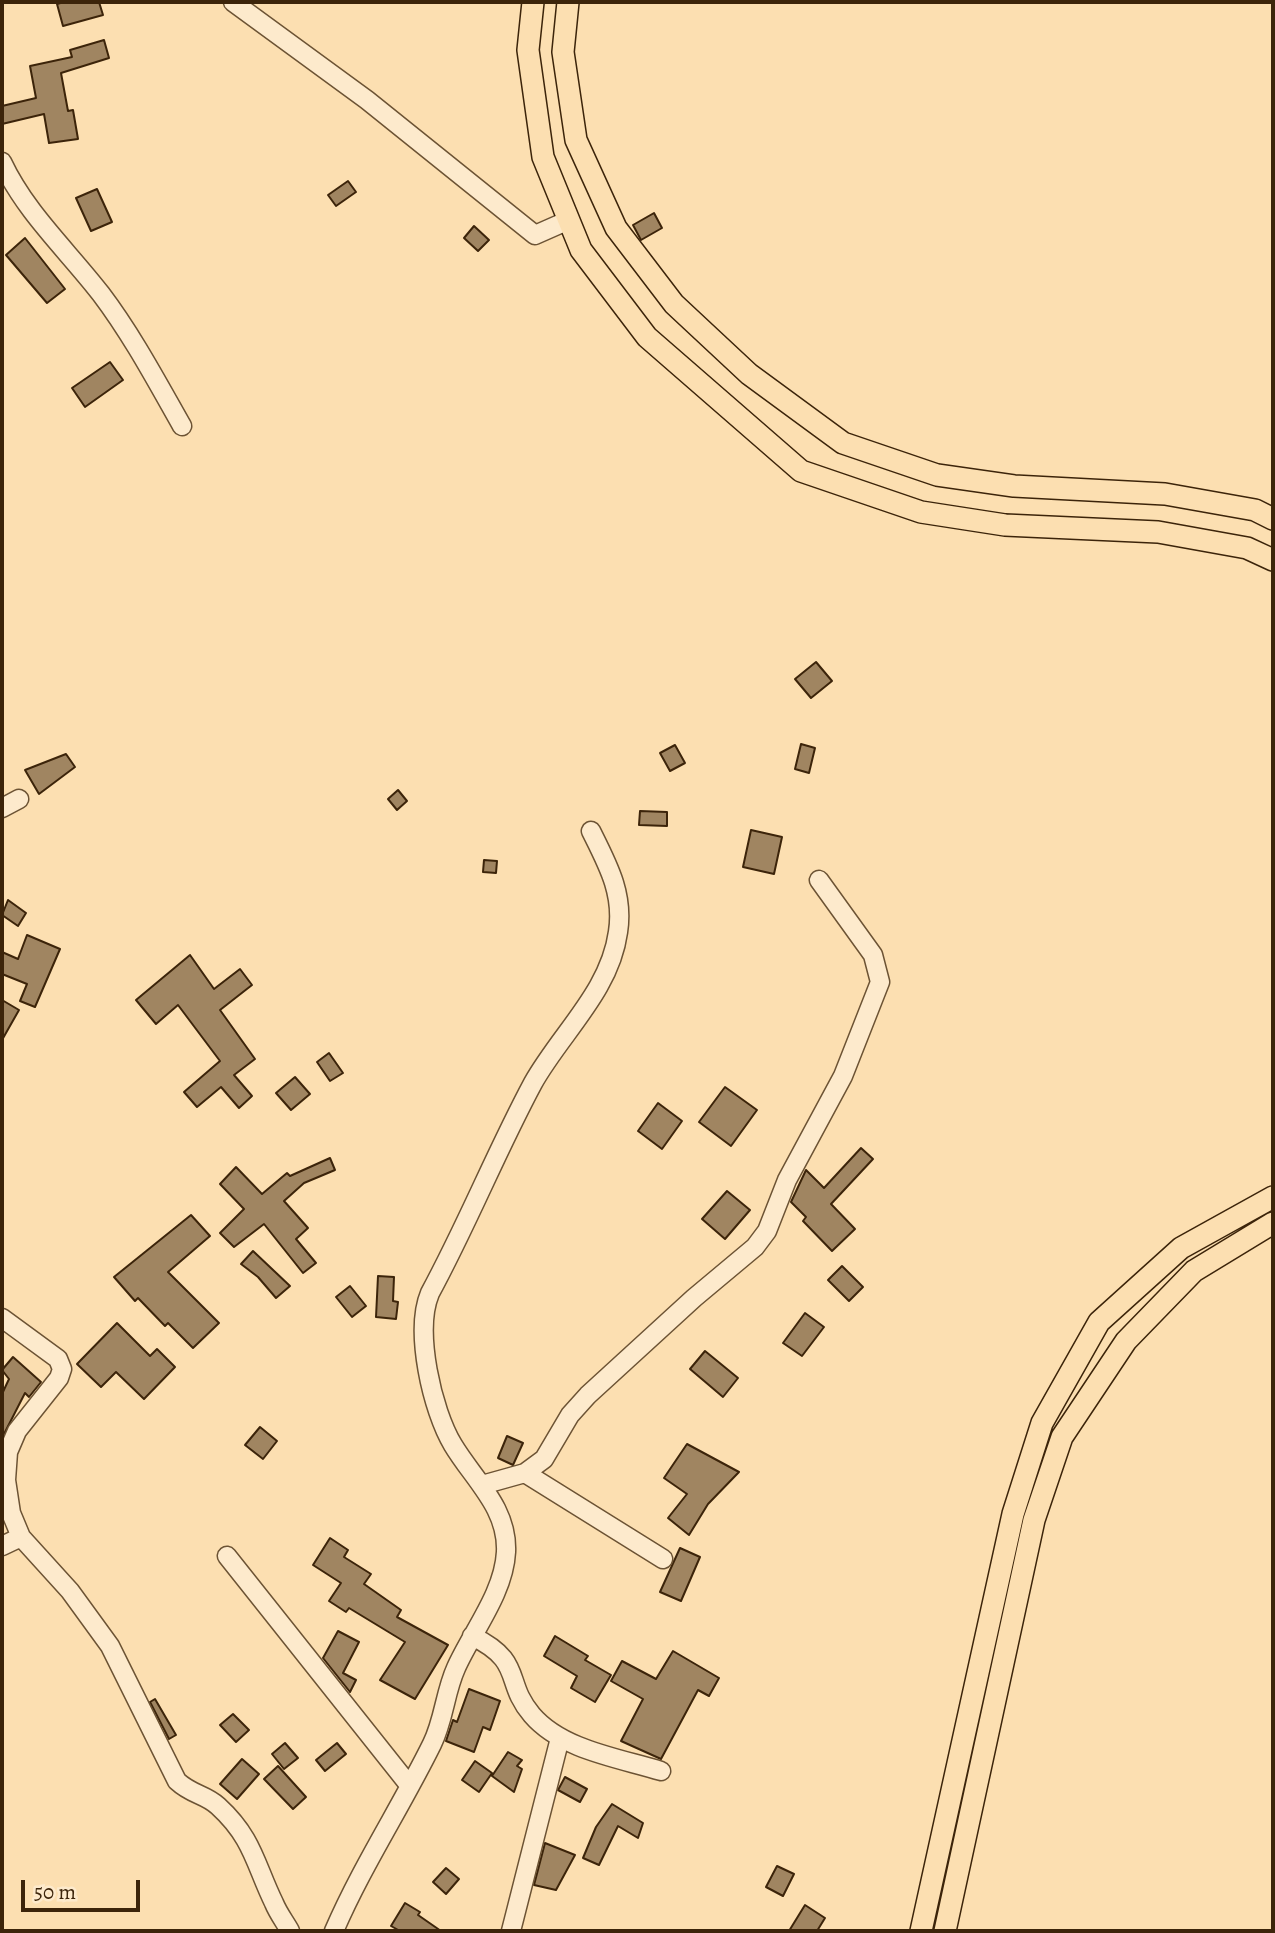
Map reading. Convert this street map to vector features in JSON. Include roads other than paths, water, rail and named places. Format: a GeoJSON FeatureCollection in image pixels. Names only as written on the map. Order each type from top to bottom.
{"type":"FeatureCollection","features":[{"type":"Feature","properties":{"kind":"main road"},"geometry":{"type":"LineString","coordinates":[[533,2],[528,50],[543,157],[581,250],[647,337],[801,471],[921,512],[1004,525],[1157,532],[1247,548],[1273,560]]}},
{"type":"Feature","properties":{"kind":"main road"},"geometry":{"type":"LineString","coordinates":[[568,2],[563,52],[576,140],[616,229],[674,304],[749,374],[843,443],[937,475],[1014,486],[1165,494],[1255,510],[1273,519]]}},
{"type":"Feature","properties":{"kind":"main road"},"geometry":{"type":"LineString","coordinates":[[921,1931],[1013,1514],[1042,1423],[1099,1322],[1181,1248],[1273,1197]]}},
{"type":"Feature","properties":{"kind":"main road"},"geometry":{"type":"LineString","coordinates":[[945,1931],[1034,1520],[1062,1437],[1126,1341],[1194,1271],[1273,1223]]}},
{"type":"Feature","properties":{"kind":"main road"},"geometry":{"type":"LineString","coordinates":[[1155,1270],[1175,1291]]}},
{"type":"Feature","properties":{"kind":"street"},"geometry":{"type":"LineString","coordinates":[[233,2],[368,100],[535,235],[569,220]]}},
{"type":"Feature","properties":{"kind":"street"},"geometry":{"type":"LineString","coordinates":[[2,162],[30,210],[102,295],[182,426]]}},
{"type":"Feature","properties":{"kind":"street"},"geometry":{"type":"LineString","coordinates":[[2,808],[19,799]]}},
{"type":"Feature","properties":{"kind":"street"},"geometry":{"type":"LineString","coordinates":[[334,1931],[373,1849],[436,1735],[455,1670],[501,1578],[506,1556],[502,1521],[482,1485],[452,1443],[442,1420],[423,1348],[423,1313],[430,1293],[533,1084],[598,987],[610,963],[618,932],[620,900],[612,872],[591,831]]}},
{"type":"Feature","properties":{"kind":"street"},"geometry":{"type":"LineString","coordinates":[[482,1485],[526,1473],[550,1452],[570,1415],[583,1401],[694,1298],[755,1247],[767,1231],[780,1196],[843,1076],[880,982],[873,955],[819,880]]}},
{"type":"Feature","properties":{"kind":"street"},"geometry":{"type":"LineString","coordinates":[[2,1318],[58,1359],[62,1369],[59,1378],[17,1431],[8,1452],[8,1496],[21,1537],[98,1627],[118,1661],[177,1781],[193,1795],[217,1806],[242,1833],[256,1855],[274,1904],[290,1931]]}},
{"type":"Feature","properties":{"kind":"street"},"geometry":{"type":"LineString","coordinates":[[526,1473],[663,1559]]}},
{"type":"Feature","properties":{"kind":"street"},"geometry":{"type":"LineString","coordinates":[[2,1546],[21,1537]]}},
{"type":"Feature","properties":{"kind":"street"},"geometry":{"type":"LineString","coordinates":[[226,1556],[409,1785]]}},
{"type":"Feature","properties":{"kind":"street"},"geometry":{"type":"LineString","coordinates":[[472,1636],[495,1647],[503,1657],[530,1713],[560,1738],[660,1771]]}},
{"type":"Feature","properties":{"kind":"street"},"geometry":{"type":"LineString","coordinates":[[511,1931],[560,1738]]}}]}
